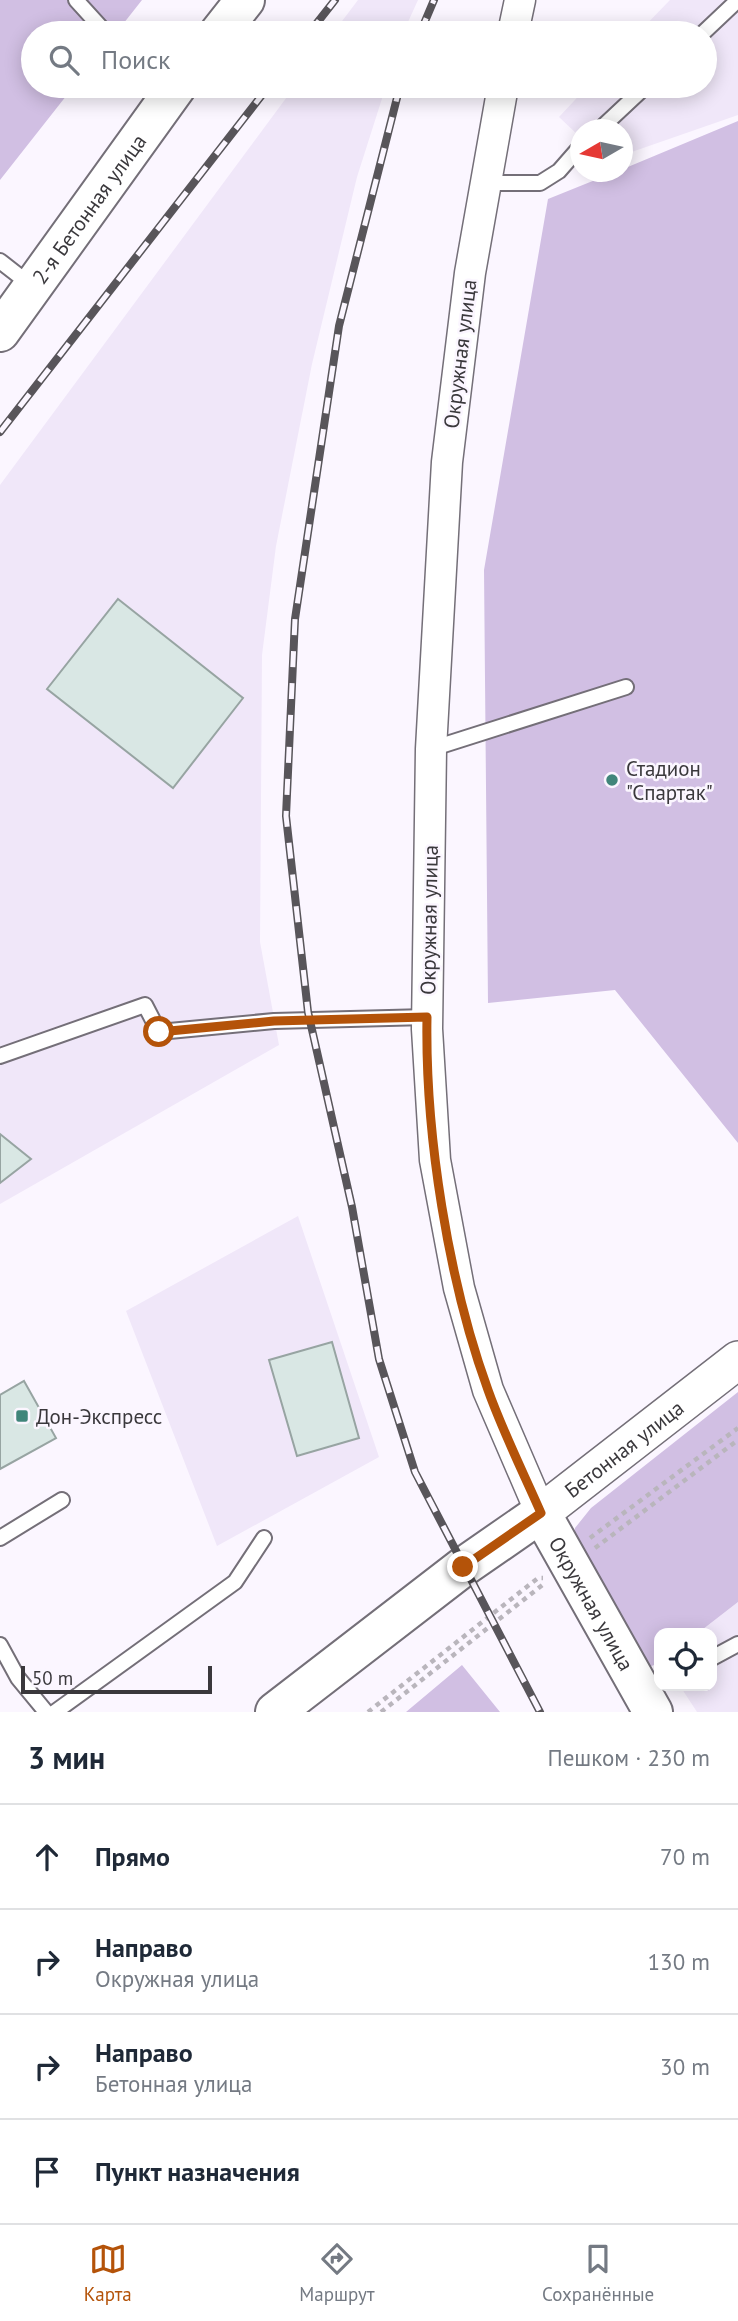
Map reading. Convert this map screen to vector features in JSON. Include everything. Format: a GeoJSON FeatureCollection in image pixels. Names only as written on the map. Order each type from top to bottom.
{"type":"FeatureCollection","features":[{"type":"Feature","properties":{"kind":"main road"},"geometry":{"type":"LineString","coordinates":[[228,21],[245,0]]}},
{"type":"Feature","properties":{"kind":"main road","name":"2-я Бетонная улица"},"geometry":{"type":"LineString","coordinates":[[0,332],[34,288],[160,98]]}},
{"type":"Feature","properties":{"kind":"main road","name":"Окружная улица"},"geometry":{"type":"LineString","coordinates":[[541,1513],[650,1700]]}},
{"type":"Feature","properties":{"kind":"main road","name":"Бетонная улица"},"geometry":{"type":"LineString","coordinates":[[275,1712],[463,1567],[541,1513]]}},
{"type":"Feature","properties":{"kind":"street"},"geometry":{"type":"LineString","coordinates":[[516,21],[520,0]]}},
{"type":"Feature","properties":{"kind":"street","name":"Окружная улица"},"geometry":{"type":"LineString","coordinates":[[501,98],[484,183],[447,462],[431,749],[427,1017],[435,1160],[459,1288],[488,1390],[541,1513]]}},
{"type":"Feature","properties":{"kind":"street","name":"Бетонная улица"},"geometry":{"type":"LineString","coordinates":[[541,1513],[738,1360]]}},
{"type":"Feature","properties":{"kind":"lane"},"geometry":{"type":"LineString","coordinates":[[76,0],[95,21]]}},
{"type":"Feature","properties":{"kind":"lane"},"geometry":{"type":"LineString","coordinates":[[716,21],[738,0]]}},
{"type":"Feature","properties":{"kind":"lane"},"geometry":{"type":"LineString","coordinates":[[611,119],[633,98]]}},
{"type":"Feature","properties":{"kind":"lane"},"geometry":{"type":"LineString","coordinates":[[484,183],[540,183],[559,170],[570,158]]}},
{"type":"Feature","properties":{"kind":"lane"},"geometry":{"type":"LineString","coordinates":[[0,261],[34,288]]}},
{"type":"Feature","properties":{"kind":"lane"},"geometry":{"type":"LineString","coordinates":[[431,749],[626,687]]}},
{"type":"Feature","properties":{"kind":"lane"},"geometry":{"type":"LineString","coordinates":[[0,1056],[145,1005],[159,1032],[274,1021],[427,1017]]}},
{"type":"Feature","properties":{"kind":"lane"},"geometry":{"type":"LineString","coordinates":[[0,1538],[62,1500]]}},
{"type":"Feature","properties":{"kind":"lane"},"geometry":{"type":"LineString","coordinates":[[55,1712],[235,1582],[264,1538]]}},
{"type":"Feature","properties":{"kind":"lane"},"geometry":{"type":"LineString","coordinates":[[717,1655],[738,1644]]}},
{"type":"Feature","properties":{"kind":"lane"},"geometry":{"type":"LineString","coordinates":[[0,1645],[18,1678],[46,1712]]}},
{"type":"Feature","properties":{"kind":"path"},"geometry":{"type":"LineString","coordinates":[[587,1541],[738,1428]]}},
{"type":"Feature","properties":{"kind":"path"},"geometry":{"type":"LineString","coordinates":[[585,1555],[738,1440]]}},
{"type":"Feature","properties":{"kind":"path"},"geometry":{"type":"LineString","coordinates":[[368,1712],[538,1578]]}},
{"type":"Feature","properties":{"kind":"path"},"geometry":{"type":"LineString","coordinates":[[381,1712],[550,1579]]}},
{"type":"Feature","properties":{"kind":"shaded area"},"geometry":{"type":"Polygon","coordinates":[[[0,0],[142,0],[125,21],[21,21],[21,98],[65,98],[0,180],[0,0]]]}},
{"type":"Feature","properties":{"kind":"shaded area"},"geometry":{"type":"Polygon","coordinates":[[[358,0],[418,0],[408,21],[342,21],[358,0]]]}},
{"type":"Feature","properties":{"kind":"shaded area"},"geometry":{"type":"Polygon","coordinates":[[[670,0],[738,0],[738,115],[633,152],[633,119],[570,119],[570,127],[559,117],[577,98],[717,98],[717,21],[650,21],[670,0]]]}},
{"type":"Feature","properties":{"kind":"shaded area"},"geometry":{"type":"Polygon","coordinates":[[[286,98],[382,98],[357,177],[312,364],[276,546],[262,655],[260,942],[279,1045],[0,1204],[0,485],[286,98]]]}},
{"type":"Feature","properties":{"kind":"shaded area","name":"Стадион \"Спартак\""},"geometry":{"type":"Polygon","coordinates":[[[738,121],[738,1143],[615,990],[488,1003],[484,570],[548,199],[590,182],[633,182],[633,165],[738,121]]]}},
{"type":"Feature","properties":{"kind":"shaded area"},"geometry":{"type":"Polygon","coordinates":[[[298,1216],[379,1457],[217,1546],[126,1311],[298,1216]]]}},
{"type":"Feature","properties":{"kind":"shaded area"},"geometry":{"type":"Polygon","coordinates":[[[738,1392],[738,1602],[704,1628],[654,1628],[654,1665],[644,1669],[573,1541],[575,1528],[591,1508],[738,1392]]]}},
{"type":"Feature","properties":{"kind":"shaded area"},"geometry":{"type":"Polygon","coordinates":[[[738,1602],[738,1712],[697,1712],[683,1691],[717,1691],[717,1628],[704,1628],[738,1602]]]}},
{"type":"Feature","properties":{"kind":"shaded area"},"geometry":{"type":"Polygon","coordinates":[[[462,1665],[500,1712],[406,1712],[462,1665]]]}},
{"type":"Feature","properties":{"kind":"building"},"geometry":{"type":"Polygon","coordinates":[[[118,599],[243,698],[173,788],[47,689],[118,599]]]}},
{"type":"Feature","properties":{"kind":"building"},"geometry":{"type":"Polygon","coordinates":[[[0,1134],[31,1159],[0,1183],[0,1134]]]}},
{"type":"Feature","properties":{"kind":"building"},"geometry":{"type":"Polygon","coordinates":[[[332,1342],[359,1438],[297,1456],[269,1360],[332,1342]]]}},
{"type":"Feature","properties":{"kind":"building","name":"Дон-Экспресс"},"geometry":{"type":"Polygon","coordinates":[[[24,1381],[56,1438],[0,1469],[0,1395],[24,1381]]]}},
{"type":"Feature","properties":{"kind":"railway"},"geometry":{"type":"LineString","coordinates":[[318,21],[335,0]]}},
{"type":"Feature","properties":{"kind":"railway"},"geometry":{"type":"LineString","coordinates":[[425,21],[434,0]]}},
{"type":"Feature","properties":{"kind":"railway"},"geometry":{"type":"LineString","coordinates":[[0,432],[260,98]]}},
{"type":"Feature","properties":{"kind":"railway"},"geometry":{"type":"LineString","coordinates":[[397,98],[339,326],[295,619],[286,816],[308,1012],[352,1207],[379,1359],[415,1472],[540,1712]]}},
{"type":"Feature","properties":{"kind":"place","name":"Стадион \"Спартак\""},"geometry":{"type":"Point","coordinates":[612,780]}},
{"type":"Feature","properties":{"kind":"place","name":"Дон-Экспресс"},"geometry":{"type":"Point","coordinates":[22,1416]}},
{"type":"Feature","properties":{"kind":"route"},"geometry":{"type":"LineString","coordinates":[[159,1032],[274,1021],[427,1017],[435,1160],[459,1288],[488,1390],[541,1513],[463,1567]]}}]}
